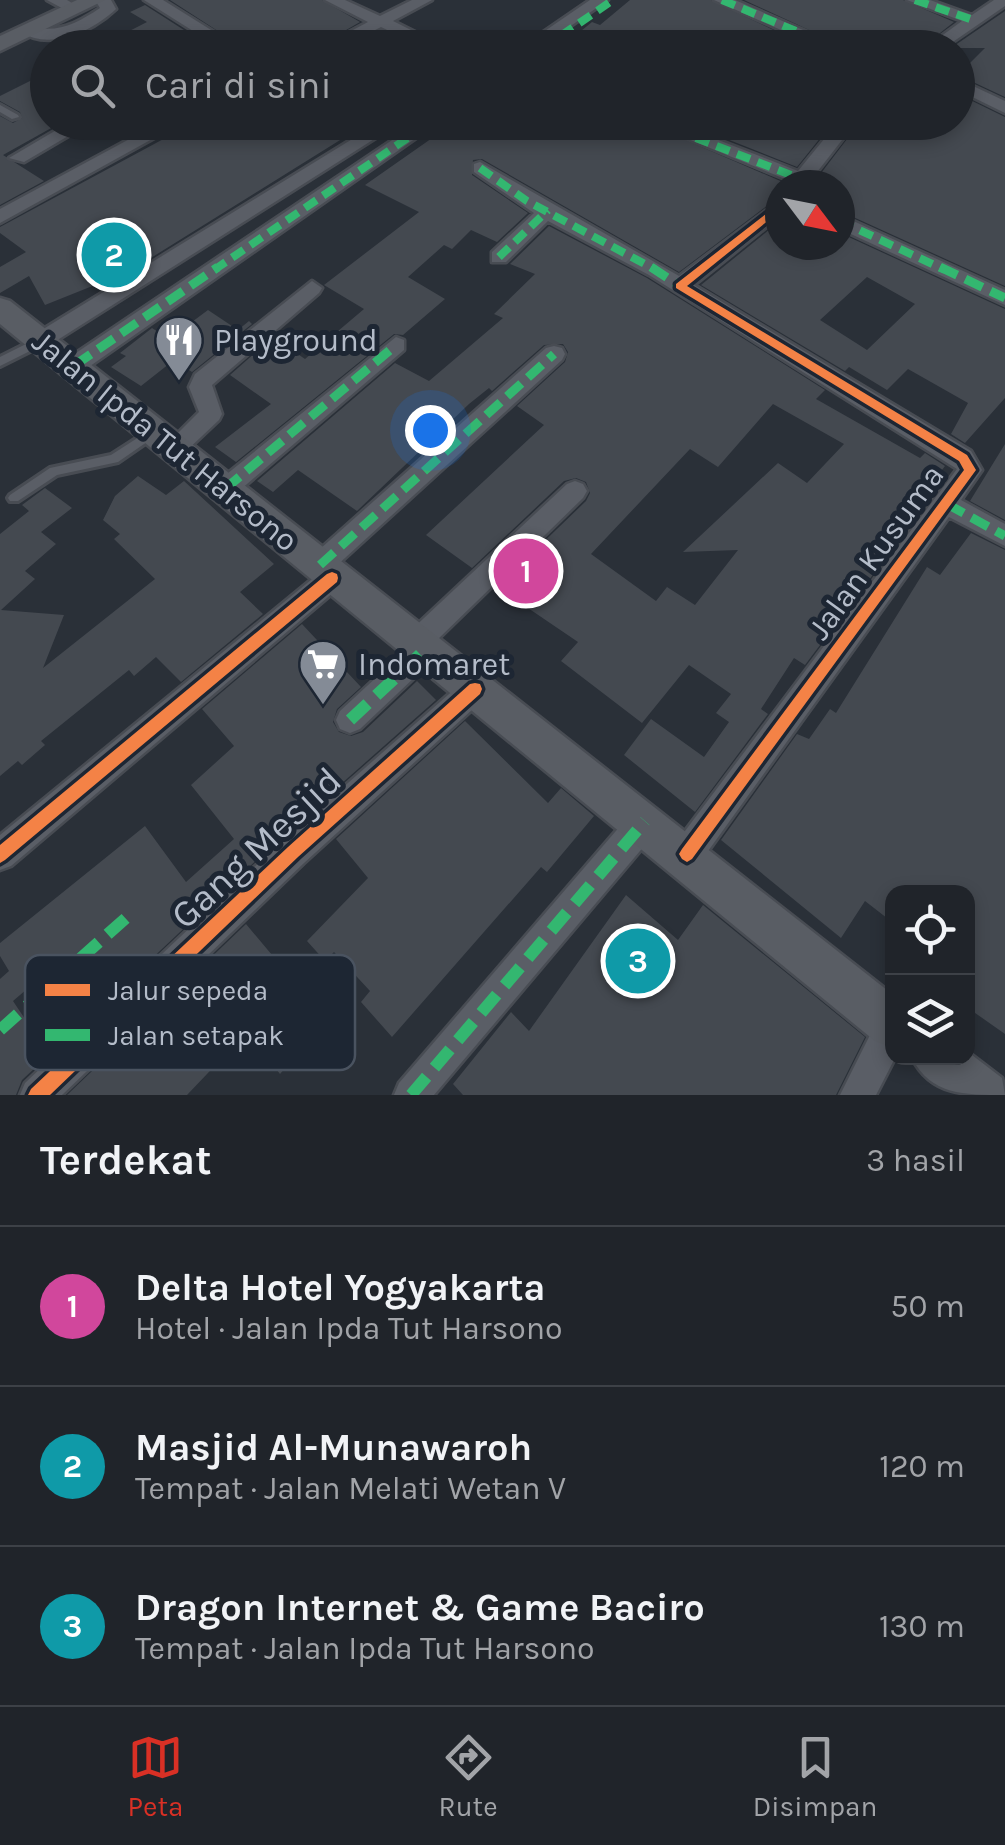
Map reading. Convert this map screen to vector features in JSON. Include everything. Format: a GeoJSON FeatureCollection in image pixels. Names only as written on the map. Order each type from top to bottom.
{"type":"FeatureCollection","features":[{"type":"Feature","properties":{"kind":"main road"},"geometry":{"type":"LineString","coordinates":[[0,44],[74,3]]}},
{"type":"Feature","properties":{"kind":"main road","name":"Jalan Ipda Tut Harsono"},"geometry":{"type":"LineString","coordinates":[[0,308],[326,572],[687,854],[885,1019]]}},
{"type":"Feature","properties":{"kind":"main road"},"geometry":{"type":"LineString","coordinates":[[945,1065],[985,1095]]}},
{"type":"Feature","properties":{"kind":"street"},"geometry":{"type":"LineString","coordinates":[[70,30],[108,9],[103,0]]}},
{"type":"Feature","properties":{"kind":"street"},"geometry":{"type":"LineString","coordinates":[[152,0],[201,30]]}},
{"type":"Feature","properties":{"kind":"street"},"geometry":{"type":"LineString","coordinates":[[333,0],[401,30]]}},
{"type":"Feature","properties":{"kind":"street"},"geometry":{"type":"LineString","coordinates":[[366,30],[424,0]]}},
{"type":"Feature","properties":{"kind":"street"},"geometry":{"type":"LineString","coordinates":[[569,30],[613,0]]}},
{"type":"Feature","properties":{"kind":"street"},"geometry":{"type":"LineString","coordinates":[[722,0],[794,30]]}},
{"type":"Feature","properties":{"kind":"street"},"geometry":{"type":"LineString","coordinates":[[751,12],[768,0]]}},
{"type":"Feature","properties":{"kind":"street"},"geometry":{"type":"LineString","coordinates":[[914,0],[976,20]]}},
{"type":"Feature","properties":{"kind":"street"},"geometry":{"type":"LineString","coordinates":[[961,30],[1004,0]]}},
{"type":"Feature","properties":{"kind":"street"},"geometry":{"type":"LineString","coordinates":[[551,30],[588,2]]}},
{"type":"Feature","properties":{"kind":"street"},"geometry":{"type":"LineString","coordinates":[[975,93],[1005,108]]}},
{"type":"Feature","properties":{"kind":"street"},"geometry":{"type":"LineString","coordinates":[[18,158],[51,140]]}},
{"type":"Feature","properties":{"kind":"street"},"geometry":{"type":"LineString","coordinates":[[0,217],[142,140]]}},
{"type":"Feature","properties":{"kind":"street"},"geometry":{"type":"LineString","coordinates":[[40,341],[355,140]]}},
{"type":"Feature","properties":{"kind":"street"},"geometry":{"type":"LineString","coordinates":[[74,365],[405,140]]}},
{"type":"Feature","properties":{"kind":"street"},"geometry":{"type":"LineString","coordinates":[[698,140],[770,170]]}},
{"type":"Feature","properties":{"kind":"street"},"geometry":{"type":"LineString","coordinates":[[809,170],[833,140]]}},
{"type":"Feature","properties":{"kind":"street"},"geometry":{"type":"LineString","coordinates":[[480,168],[548,210],[632,254],[680,286],[765,218]]}},
{"type":"Feature","properties":{"kind":"street"},"geometry":{"type":"LineString","coordinates":[[499,257],[548,210]]}},
{"type":"Feature","properties":{"kind":"street"},"geometry":{"type":"LineString","coordinates":[[855,228],[1005,298]]}},
{"type":"Feature","properties":{"kind":"street","name":"Jalan Kusuma"},"geometry":{"type":"LineString","coordinates":[[680,286],[963,458],[970,470],[687,854]]}},
{"type":"Feature","properties":{"kind":"street"},"geometry":{"type":"LineString","coordinates":[[165,439],[211,414],[201,382],[312,288]]}},
{"type":"Feature","properties":{"kind":"street"},"geometry":{"type":"LineString","coordinates":[[225,489],[396,345]]}},
{"type":"Feature","properties":{"kind":"street"},"geometry":{"type":"LineString","coordinates":[[0,855],[326,572],[554,354]]}},
{"type":"Feature","properties":{"kind":"street"},"geometry":{"type":"LineString","coordinates":[[350,720],[575,491]]}},
{"type":"Feature","properties":{"kind":"street"},"geometry":{"type":"LineString","coordinates":[[948,504],[1005,536]]}},
{"type":"Feature","properties":{"kind":"street","name":"Gang Mesjid"},"geometry":{"type":"LineString","coordinates":[[185,955],[475,689]]}},
{"type":"Feature","properties":{"kind":"street"},"geometry":{"type":"LineString","coordinates":[[411,1095],[644,821]]}},
{"type":"Feature","properties":{"kind":"street"},"geometry":{"type":"LineString","coordinates":[[857,1095],[885,1039]]}},
{"type":"Feature","properties":{"kind":"street","name":"Gang Mesjid"},"geometry":{"type":"LineString","coordinates":[[37,1095],[63,1070]]}},
{"type":"Feature","properties":{"kind":"lane"},"geometry":{"type":"LineString","coordinates":[[0,108],[15,117]]}},
{"type":"Feature","properties":{"kind":"lane"},"geometry":{"type":"LineString","coordinates":[[0,362],[40,341]]}},
{"type":"Feature","properties":{"kind":"lane"},"geometry":{"type":"LineString","coordinates":[[14,498],[54,471],[123,455],[165,439]]}},
{"type":"Feature","properties":{"kind":"building"},"geometry":{"type":"Polygon","coordinates":[[[170,0],[322,0],[360,22],[346,30],[216,30],[170,0]]]}},
{"type":"Feature","properties":{"kind":"building"},"geometry":{"type":"Polygon","coordinates":[[[630,0],[711,0],[774,30],[582,30],[592,22],[600,25],[630,0]]]}},
{"type":"Feature","properties":{"kind":"building"},"geometry":{"type":"Polygon","coordinates":[[[744,0],[903,0],[954,22],[944,30],[809,30],[744,0]]]}},
{"type":"Feature","properties":{"kind":"building"},"geometry":{"type":"Polygon","coordinates":[[[145,5],[184,30],[131,30],[147,22],[130,12],[145,5]]]}},
{"type":"Feature","properties":{"kind":"building"},"geometry":{"type":"Polygon","coordinates":[[[1005,11],[1005,97],[975,83],[975,58],[985,48],[975,48],[975,32],[1005,11]]]}},
{"type":"Feature","properties":{"kind":"building"},"geometry":{"type":"Polygon","coordinates":[[[30,81],[30,140],[3,155],[44,181],[0,205],[0,116],[13,123],[22,118],[20,112],[0,101],[0,96],[30,81]]]}},
{"type":"Feature","properties":{"kind":"building"},"geometry":{"type":"Polygon","coordinates":[[[975,102],[1005,117],[1005,286],[855,218],[855,170],[823,170],[846,140],[975,140],[975,102]]]}},
{"type":"Feature","properties":{"kind":"building"},"geometry":{"type":"Polygon","coordinates":[[[162,140],[340,140],[130,271],[45,305],[29,276],[0,293],[0,267],[26,252],[0,233],[0,227],[162,140]]]}},
{"type":"Feature","properties":{"kind":"building"},"geometry":{"type":"Polygon","coordinates":[[[429,140],[686,140],[765,174],[765,207],[679,272],[482,159],[473,160],[472,175],[528,213],[497,242],[471,230],[452,249],[444,245],[408,277],[445,299],[403,335],[394,334],[236,462],[215,447],[271,404],[230,375],[273,337],[305,359],[364,309],[324,285],[419,212],[365,185],[429,140]]]}},
{"type":"Feature","properties":{"kind":"building"},"geometry":{"type":"Polygon","coordinates":[[[729,140],[819,140],[797,167],[729,140]]]}},
{"type":"Feature","properties":{"kind":"building"},"geometry":{"type":"Polygon","coordinates":[[[549,226],[647,278],[825,390],[816,399],[920,458],[925,453],[945,466],[902,523],[907,525],[896,544],[805,665],[794,658],[761,709],[768,714],[695,812],[624,755],[651,719],[704,757],[729,722],[716,713],[731,694],[689,665],[642,723],[561,661],[578,642],[497,587],[586,501],[590,493],[586,482],[576,478],[564,481],[472,568],[426,535],[544,425],[517,406],[565,362],[568,352],[563,344],[544,345],[492,391],[489,388],[469,404],[357,511],[298,470],[273,492],[257,481],[395,363],[429,381],[503,318],[494,314],[535,274],[510,264],[549,226]],[[773,404],[718,467],[690,449],[591,554],[656,601],[667,587],[695,605],[738,550],[683,552],[778,463],[807,483],[844,444],[773,404]]]}},
{"type":"Feature","properties":{"kind":"building"},"geometry":{"type":"Polygon","coordinates":[[[765,233],[765,260],[855,260],[855,240],[1005,309],[1005,398],[965,443],[951,434],[968,403],[908,369],[887,390],[849,367],[845,371],[701,285],[765,233]],[[867,277],[820,320],[867,350],[915,304],[867,277]]]}},
{"type":"Feature","properties":{"kind":"building"},"geometry":{"type":"Polygon","coordinates":[[[208,310],[238,330],[249,321],[252,324],[192,372],[174,360],[141,386],[111,367],[126,356],[120,353],[152,328],[169,339],[208,310]]]}},
{"type":"Feature","properties":{"kind":"building"},"geometry":{"type":"Polygon","coordinates":[[[1005,444],[1005,520],[970,501],[1005,444]]]}},
{"type":"Feature","properties":{"kind":"building"},"geometry":{"type":"Polygon","coordinates":[[[138,476],[166,495],[184,481],[274,564],[240,592],[263,614],[181,682],[156,657],[134,676],[129,670],[41,741],[45,745],[22,765],[18,761],[0,776],[0,534],[29,511],[22,505],[45,488],[72,508],[41,532],[56,544],[25,571],[35,579],[1,610],[64,615],[43,668],[155,579],[114,539],[120,534],[103,520],[115,496],[138,476]]]}},
{"type":"Feature","properties":{"kind":"building"},"geometry":{"type":"Polygon","coordinates":[[[971,533],[1005,550],[1005,1034],[975,1013],[975,885],[885,885],[885,917],[865,901],[841,938],[721,840],[797,734],[809,739],[830,709],[836,713],[927,567],[940,575],[971,533]]]}},
{"type":"Feature","properties":{"kind":"building"},"geometry":{"type":"Polygon","coordinates":[[[302,624],[361,687],[337,709],[333,722],[339,732],[351,736],[363,732],[417,681],[436,700],[156,955],[25,955],[25,991],[13,1001],[25,1019],[25,1070],[33,1070],[22,1080],[16,1095],[0,1095],[0,979],[9,971],[0,956],[0,943],[145,826],[186,882],[234,839],[191,785],[234,746],[202,709],[302,624]]]}},
{"type":"Feature","properties":{"kind":"building"},"geometry":{"type":"Polygon","coordinates":[[[465,721],[548,803],[561,788],[594,816],[547,872],[541,867],[392,1037],[361,1002],[370,991],[355,975],[355,955],[320,955],[307,941],[368,878],[336,839],[465,721]]]}},
{"type":"Feature","properties":{"kind":"building"},"geometry":{"type":"Polygon","coordinates":[[[626,895],[678,940],[703,905],[865,1037],[836,1095],[463,1095],[453,1084],[511,1012],[529,1031],[626,895]]]}},
{"type":"Feature","properties":{"kind":"building"},"geometry":{"type":"Polygon","coordinates":[[[246,924],[272,955],[214,955],[246,924]]]}},
{"type":"Feature","properties":{"kind":"building"},"geometry":{"type":"Polygon","coordinates":[[[93,1070],[211,1070],[187,1095],[67,1095],[93,1070]]]}},
{"type":"Feature","properties":{"kind":"marked path"},"geometry":{"type":"LineString","coordinates":[[569,30],[613,0]]}},
{"type":"Feature","properties":{"kind":"marked path"},"geometry":{"type":"LineString","coordinates":[[722,0],[793,30]]}},
{"type":"Feature","properties":{"kind":"marked path"},"geometry":{"type":"LineString","coordinates":[[915,0],[976,21]]}},
{"type":"Feature","properties":{"kind":"marked path"},"geometry":{"type":"LineString","coordinates":[[75,365],[405,140]]}},
{"type":"Feature","properties":{"kind":"marked path"},"geometry":{"type":"LineString","coordinates":[[701,140],[778,170]]}},
{"type":"Feature","properties":{"kind":"marked path"},"geometry":{"type":"LineString","coordinates":[[480,168],[527,201],[680,286]]}},
{"type":"Feature","properties":{"kind":"marked path"},"geometry":{"type":"LineString","coordinates":[[499,257],[548,210]]}},
{"type":"Feature","properties":{"kind":"marked path"},"geometry":{"type":"LineString","coordinates":[[855,228],[1005,298]]}},
{"type":"Feature","properties":{"kind":"marked path"},"geometry":{"type":"LineString","coordinates":[[225,489],[396,345]]}},
{"type":"Feature","properties":{"kind":"marked path"},"geometry":{"type":"LineString","coordinates":[[320,565],[554,354]]}},
{"type":"Feature","properties":{"kind":"marked path"},"geometry":{"type":"LineString","coordinates":[[947,504],[1005,536]]}},
{"type":"Feature","properties":{"kind":"marked path"},"geometry":{"type":"LineString","coordinates":[[350,720],[426,649]]}},
{"type":"Feature","properties":{"kind":"marked path"},"geometry":{"type":"LineString","coordinates":[[411,1095],[645,821]]}},
{"type":"Feature","properties":{"kind":"marked path"},"geometry":{"type":"LineString","coordinates":[[84,955],[126,918]]}},
{"type":"Feature","properties":{"kind":"marked path"},"geometry":{"type":"LineString","coordinates":[[0,1030],[25,1008]]}},
{"type":"Feature","properties":{"kind":"cycle path"},"geometry":{"type":"LineString","coordinates":[[687,854],[970,470],[963,458],[680,286],[765,218]]}},
{"type":"Feature","properties":{"kind":"cycle path"},"geometry":{"type":"LineString","coordinates":[[0,855],[332,578]]}},
{"type":"Feature","properties":{"kind":"cycle path"},"geometry":{"type":"LineString","coordinates":[[184,955],[475,689]]}},
{"type":"Feature","properties":{"kind":"cycle path"},"geometry":{"type":"LineString","coordinates":[[37,1095],[63,1070]]}},
{"type":"Feature","properties":{"kind":"place","name":"Masjid Al-Munawaroh"},"geometry":{"type":"Point","coordinates":[114,255]}},
{"type":"Feature","properties":{"kind":"place","name":"Playground"},"geometry":{"type":"Point","coordinates":[179,382]}},
{"type":"Feature","properties":{"kind":"place","name":"Delta Hotel Yogyakarta"},"geometry":{"type":"Point","coordinates":[526,571]}},
{"type":"Feature","properties":{"kind":"place","name":"Indomaret"},"geometry":{"type":"Point","coordinates":[323,706]}},
{"type":"Feature","properties":{"kind":"place","name":"Dragon Internet & Game Baciro"},"geometry":{"type":"Point","coordinates":[638,961]}}]}
